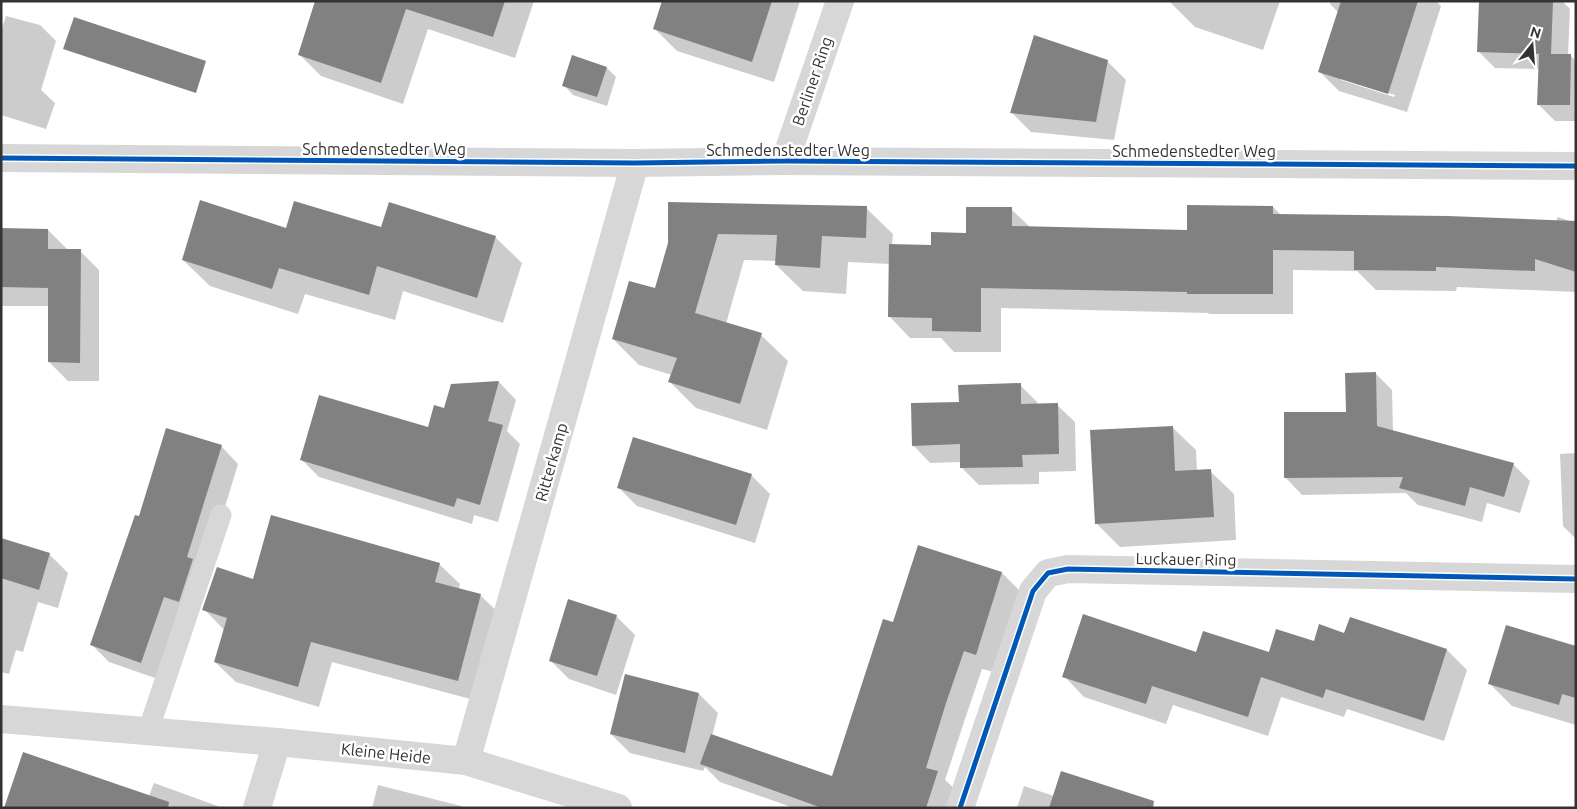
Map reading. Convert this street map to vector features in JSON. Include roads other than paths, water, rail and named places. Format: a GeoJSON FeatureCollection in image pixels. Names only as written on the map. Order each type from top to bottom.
{"type":"FeatureCollection","features":[{"type":"Feature","properties":{"kind":"street","name":"Berliner Ring"},"geometry":{"type":"LineString","coordinates":[[785,161],[840,1]]}},
{"type":"Feature","properties":{"kind":"street","name":"Schmedenstedter Weg"},"geometry":{"type":"LineString","coordinates":[[1,158],[635,164],[785,161],[1576,166]]}},
{"type":"Feature","properties":{"kind":"street","name":"Ritterkamp"},"geometry":{"type":"LineString","coordinates":[[466,761],[635,164]]}},
{"type":"Feature","properties":{"kind":"street","name":"Luckauer Ring"},"geometry":{"type":"LineString","coordinates":[[960,808],[1033,591],[1048,573],[1068,569],[1576,579]]}},
{"type":"Feature","properties":{"kind":"street","name":"Kleine Heide"},"geometry":{"type":"LineString","coordinates":[[1,719],[277,742],[466,761],[618,808]]}},
{"type":"Feature","properties":{"kind":"street"},"geometry":{"type":"LineString","coordinates":[[257,808],[277,742]]}},
{"type":"Feature","properties":{"kind":"lane"},"geometry":{"type":"LineString","coordinates":[[148,731],[221,515]]}}]}
